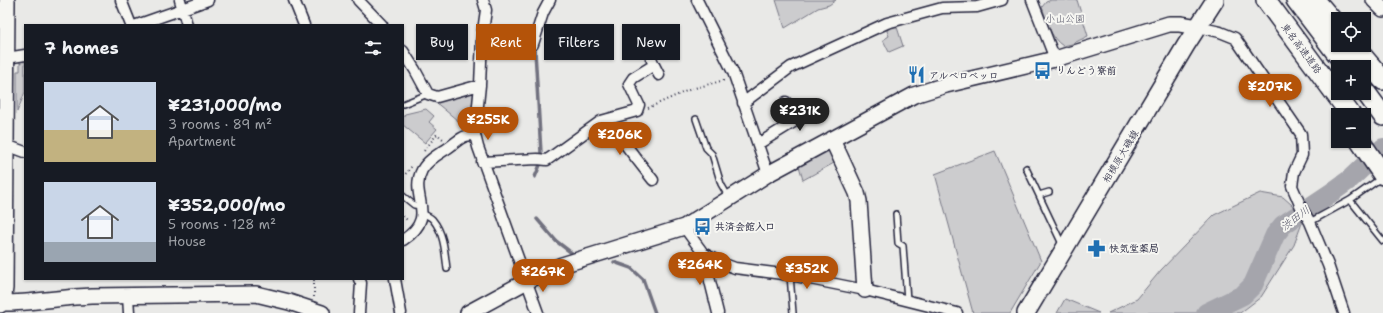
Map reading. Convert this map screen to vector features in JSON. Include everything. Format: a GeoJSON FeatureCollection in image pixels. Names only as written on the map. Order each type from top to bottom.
{"type":"FeatureCollection","features":[{"type":"Feature","properties":{"kind":"highway"},"geometry":{"type":"LineString","coordinates":[[1266,0],[1337,108]]}},
{"type":"Feature","properties":{"kind":"highway","name":"東名高速道路"},"geometry":{"type":"LineString","coordinates":[[1266,0],[1346,108]]}},
{"type":"Feature","properties":{"kind":"highway"},"geometry":{"type":"LineString","coordinates":[[1296,0],[1342,60]]}},
{"type":"Feature","properties":{"kind":"highway"},"geometry":{"type":"LineString","coordinates":[[1316,0],[1331,18]]}},
{"type":"Feature","properties":{"kind":"highway"},"geometry":{"type":"LineString","coordinates":[[1359,52],[1383,80]]}},
{"type":"Feature","properties":{"kind":"highway"},"geometry":{"type":"LineString","coordinates":[[1371,99],[1382,114]]}},
{"type":"Feature","properties":{"kind":"highway"},"geometry":{"type":"LineString","coordinates":[[1371,142],[1383,158]]}},
{"type":"Feature","properties":{"kind":"highway"},"geometry":{"type":"LineString","coordinates":[[1365,148],[1383,176]]}},
{"type":"Feature","properties":{"kind":"main road","name":"相模原大磯線"},"geometry":{"type":"LineString","coordinates":[[1026,313],[1215,0]]}},
{"type":"Feature","properties":{"kind":"street"},"geometry":{"type":"LineString","coordinates":[[7,0],[6,145],[3,161],[2,247],[5,288],[3,307],[70,297],[256,294],[288,302],[318,312]]}},
{"type":"Feature","properties":{"kind":"street"},"geometry":{"type":"LineString","coordinates":[[122,0],[131,24]]}},
{"type":"Feature","properties":{"kind":"street"},"geometry":{"type":"LineString","coordinates":[[139,24],[181,5],[208,0]]}},
{"type":"Feature","properties":{"kind":"street"},"geometry":{"type":"LineString","coordinates":[[294,0],[304,24]]}},
{"type":"Feature","properties":{"kind":"street"},"geometry":{"type":"LineString","coordinates":[[358,0],[381,24]]}},
{"type":"Feature","properties":{"kind":"street"},"geometry":{"type":"LineString","coordinates":[[483,0],[486,10]]}},
{"type":"Feature","properties":{"kind":"street"},"geometry":{"type":"LineString","coordinates":[[484,24],[486,10],[492,0]]}},
{"type":"Feature","properties":{"kind":"street"},"geometry":{"type":"LineString","coordinates":[[536,35],[543,13],[550,0]]}},
{"type":"Feature","properties":{"kind":"street"},"geometry":{"type":"LineString","coordinates":[[698,0],[735,78],[768,174]]}},
{"type":"Feature","properties":{"kind":"street"},"geometry":{"type":"LineString","coordinates":[[743,104],[791,66],[887,23],[949,4],[977,7],[1002,0]]}},
{"type":"Feature","properties":{"kind":"street"},"geometry":{"type":"LineString","coordinates":[[1034,0],[1055,59]]}},
{"type":"Feature","properties":{"kind":"street"},"geometry":{"type":"LineString","coordinates":[[1374,0],[1383,9]]}},
{"type":"Feature","properties":{"kind":"street"},"geometry":{"type":"LineString","coordinates":[[181,5],[187,24]]}},
{"type":"Feature","properties":{"kind":"street"},"geometry":{"type":"LineString","coordinates":[[468,313],[527,281],[562,265],[684,227],[768,174],[914,96],[946,85],[1055,59],[1169,24],[1198,26],[1235,38],[1301,134],[1302,155],[1294,172],[1292,186],[1299,203],[1309,220],[1328,265],[1344,313]]}},
{"type":"Feature","properties":{"kind":"street"},"geometry":{"type":"LineString","coordinates":[[404,53],[428,94],[437,96],[480,85]]}},
{"type":"Feature","properties":{"kind":"street"},"geometry":{"type":"LineString","coordinates":[[7,58],[24,55]]}},
{"type":"Feature","properties":{"kind":"street"},"geometry":{"type":"LineString","coordinates":[[481,60],[476,135],[482,162],[538,313]]}},
{"type":"Feature","properties":{"kind":"street"},"geometry":{"type":"LineString","coordinates":[[482,162],[537,159],[547,160],[601,121],[637,111],[639,105],[629,84],[633,78],[653,62],[659,75]]}},
{"type":"Feature","properties":{"kind":"street"},"geometry":{"type":"LineString","coordinates":[[758,144],[798,120],[786,102]]}},
{"type":"Feature","properties":{"kind":"street"},"geometry":{"type":"LineString","coordinates":[[608,119],[614,130],[644,163],[653,180]]}},
{"type":"Feature","properties":{"kind":"street"},"geometry":{"type":"LineString","coordinates":[[404,239],[416,229],[421,220],[422,209],[418,190],[418,180],[422,169],[434,157],[466,136],[476,135]]}},
{"type":"Feature","properties":{"kind":"street"},"geometry":{"type":"LineString","coordinates":[[832,139],[857,193],[859,201],[865,290]]}},
{"type":"Feature","properties":{"kind":"street"},"geometry":{"type":"LineString","coordinates":[[6,145],[24,152]]}},
{"type":"Feature","properties":{"kind":"street"},"geometry":{"type":"LineString","coordinates":[[684,227],[703,253],[718,313]]}},
{"type":"Feature","properties":{"kind":"street"},"geometry":{"type":"LineString","coordinates":[[703,253],[719,262],[735,268],[790,275],[865,290],[957,313]]}},
{"type":"Feature","properties":{"kind":"street"},"geometry":{"type":"LineString","coordinates":[[359,313],[361,282],[360,280]]}},
{"type":"Feature","properties":{"kind":"street"},"geometry":{"type":"LineString","coordinates":[[395,280],[401,313]]}},
{"type":"Feature","properties":{"kind":"street"},"geometry":{"type":"LineString","coordinates":[[128,296],[129,313]]}},
{"type":"Feature","properties":{"kind":"lane"},"geometry":{"type":"LineString","coordinates":[[404,104],[428,94]]}},
{"type":"Feature","properties":{"kind":"lane"},"geometry":{"type":"LineString","coordinates":[[696,120],[706,148],[712,154],[721,184],[730,199]]}},
{"type":"Feature","properties":{"kind":"lane"},"geometry":{"type":"LineString","coordinates":[[1026,168],[1064,248]]}},
{"type":"Feature","properties":{"kind":"lane"},"geometry":{"type":"LineString","coordinates":[[1309,220],[1350,200],[1383,176]]}},
{"type":"Feature","properties":{"kind":"lane"},"geometry":{"type":"LineString","coordinates":[[1039,195],[1049,192]]}},
{"type":"Feature","properties":{"kind":"lane"},"geometry":{"type":"LineString","coordinates":[[404,197],[432,218],[445,249],[447,269]]}},
{"type":"Feature","properties":{"kind":"lane"},"geometry":{"type":"LineString","coordinates":[[1350,200],[1383,242]]}},
{"type":"Feature","properties":{"kind":"lane"},"geometry":{"type":"LineString","coordinates":[[896,214],[898,243],[903,246],[907,300]]}},
{"type":"Feature","properties":{"kind":"lane"},"geometry":{"type":"LineString","coordinates":[[790,275],[793,313]]}},
{"type":"Feature","properties":{"kind":"path"},"geometry":{"type":"LineString","coordinates":[[638,109],[644,110],[691,89],[735,78]]}},
{"type":"Feature","properties":{"kind":"path"},"geometry":{"type":"LineString","coordinates":[[314,280],[318,312]]}},
{"type":"Feature","properties":{"kind":"green space"},"geometry":{"type":"Polygon","coordinates":[[[776,0],[836,0],[829,5],[818,8],[785,28],[776,0]]]}},
{"type":"Feature","properties":{"kind":"green space","name":"小山公園"},"geometry":{"type":"Polygon","coordinates":[[[1051,0],[1077,0],[1088,36],[1072,44],[1063,46],[1059,43],[1052,34],[1042,7],[1046,2],[1051,0]]]}},
{"type":"Feature","properties":{"kind":"green space"},"geometry":{"type":"Polygon","coordinates":[[[896,24],[903,46],[889,52],[883,40],[889,36],[887,31],[888,28],[896,24]]]}},
{"type":"Feature","properties":{"kind":"green space"},"geometry":{"type":"Polygon","coordinates":[[[24,59],[24,94],[17,112],[17,71],[20,71],[20,60],[24,59]]]}},
{"type":"Feature","properties":{"kind":"green space"},"geometry":{"type":"Polygon","coordinates":[[[470,92],[475,95],[471,130],[469,130],[434,101],[470,92]]]}},
{"type":"Feature","properties":{"kind":"green space"},"geometry":{"type":"Polygon","coordinates":[[[426,109],[434,116],[429,122],[437,129],[425,143],[404,126],[405,114],[426,109]]]}},
{"type":"Feature","properties":{"kind":"green space"},"geometry":{"type":"Polygon","coordinates":[[[829,150],[834,163],[803,180],[799,166],[829,150]]]}},
{"type":"Feature","properties":{"kind":"green space"},"geometry":{"type":"Polygon","coordinates":[[[995,151],[1041,261],[1010,313],[973,313],[935,174],[995,151]]]}},
{"type":"Feature","properties":{"kind":"green space"},"geometry":{"type":"Polygon","coordinates":[[[1260,193],[1283,197],[1292,205],[1302,223],[1294,245],[1261,297],[1240,313],[1108,313],[1137,299],[1161,270],[1214,215],[1260,193]]]}},
{"type":"Feature","properties":{"kind":"green space"},"geometry":{"type":"Polygon","coordinates":[[[1065,299],[1099,313],[1057,313],[1065,299]]]}},
{"type":"Feature","properties":{"kind":"waterway"},"geometry":{"type":"LineString","coordinates":[[536,60],[541,153]]}},
{"type":"Feature","properties":{"kind":"waterway","name":"渋田川"},"geometry":{"type":"LineString","coordinates":[[1206,313],[1243,295],[1253,285],[1275,235],[1283,225],[1349,180],[1383,148]]}},
{"type":"Feature","properties":{"kind":"waterway"},"geometry":{"type":"LineString","coordinates":[[535,177],[540,165]]}},
{"type":"Feature","properties":{"kind":"waterway"},"geometry":{"type":"LineString","coordinates":[[537,219],[556,241],[573,254]]}},
{"type":"Feature","properties":{"kind":"waterway"},"geometry":{"type":"LineString","coordinates":[[614,262],[631,268],[643,279],[655,313]]}},
{"type":"Feature","properties":{"kind":"place","name":"りんどう寮前"},"geometry":{"type":"Point","coordinates":[1043,70]}},
{"type":"Feature","properties":{"kind":"place","name":"アルベロベッロ"},"geometry":{"type":"Point","coordinates":[916,75]}},
{"type":"Feature","properties":{"kind":"place","name":"共済会館入口"},"geometry":{"type":"Point","coordinates":[702,226]}},
{"type":"Feature","properties":{"kind":"place","name":"快気堂薬局"},"geometry":{"type":"Point","coordinates":[1096,248]}}]}
